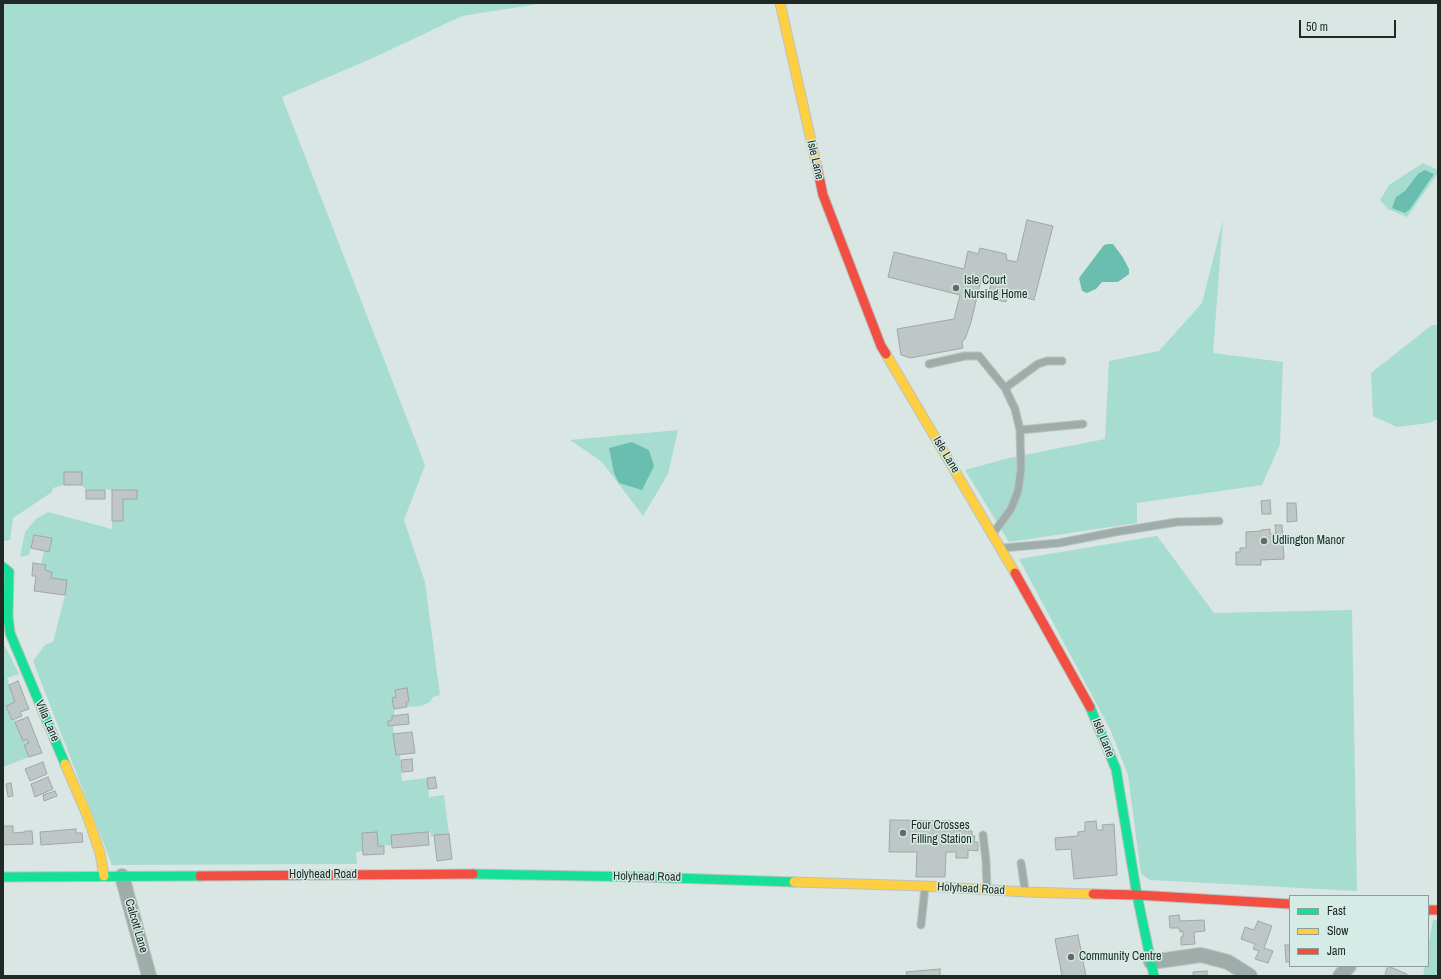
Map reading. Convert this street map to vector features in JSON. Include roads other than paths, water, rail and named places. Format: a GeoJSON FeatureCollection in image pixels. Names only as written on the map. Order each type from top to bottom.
{"type":"FeatureCollection","features":[{"type":"Feature","properties":{"kind":"street","name":"Isle Lane"},"geometry":{"type":"LineString","coordinates":[[780,3],[823,195],[881,346],[1001,548],[1091,709],[1116,769],[1137,895],[1152,971]]}},
{"type":"Feature","properties":{"kind":"street","name":"Villa Lane"},"geometry":{"type":"LineString","coordinates":[[3,567],[9,572],[8,616],[10,633],[87,815],[100,853],[104,876]]}},
{"type":"Feature","properties":{"kind":"street","name":"Holyhead Road"},"geometry":{"type":"LineString","coordinates":[[3,877],[442,874],[643,877],[925,886],[1026,892],[1137,895],[1289,904]]}},
{"type":"Feature","properties":{"kind":"street","name":"Calcott Lane"},"geometry":{"type":"LineString","coordinates":[[122,876],[149,976]]}},
{"type":"Feature","properties":{"kind":"street"},"geometry":{"type":"LineString","coordinates":[[1152,971],[1182,957],[1208,956],[1228,962],[1250,976]]}},
{"type":"Feature","properties":{"kind":"street"},"geometry":{"type":"LineString","coordinates":[[1340,976],[1348,967]]}},
{"type":"Feature","properties":{"kind":"lane"},"geometry":{"type":"LineString","coordinates":[[929,364],[964,356],[979,356],[1005,388],[1015,409],[1020,430],[1021,470],[1018,491],[1011,509],[992,534]]}},
{"type":"Feature","properties":{"kind":"lane"},"geometry":{"type":"LineString","coordinates":[[1005,388],[1038,364],[1047,361],[1062,361]]}},
{"type":"Feature","properties":{"kind":"lane"},"geometry":{"type":"LineString","coordinates":[[1020,430],[1083,424]]}},
{"type":"Feature","properties":{"kind":"lane"},"geometry":{"type":"LineString","coordinates":[[1001,548],[1059,543],[1177,522],[1219,521]]}},
{"type":"Feature","properties":{"kind":"lane"},"geometry":{"type":"LineString","coordinates":[[983,835],[988,889]]}},
{"type":"Feature","properties":{"kind":"lane"},"geometry":{"type":"LineString","coordinates":[[1021,863],[1026,892]]}},
{"type":"Feature","properties":{"kind":"lane"},"geometry":{"type":"LineString","coordinates":[[921,925],[925,886]]}},
{"type":"Feature","properties":{"kind":"place","name":"Isle Court Nursing Home"},"geometry":{"type":"Point","coordinates":[956,288]}},
{"type":"Feature","properties":{"kind":"place","name":"Udlington Manor"},"geometry":{"type":"Point","coordinates":[1264,541]}},
{"type":"Feature","properties":{"kind":"place","name":"Four Crosses Filling Station"},"geometry":{"type":"Point","coordinates":[903,833]}},
{"type":"Feature","properties":{"kind":"place","name":"Community Centre"},"geometry":{"type":"Point","coordinates":[1071,957]}}]}
